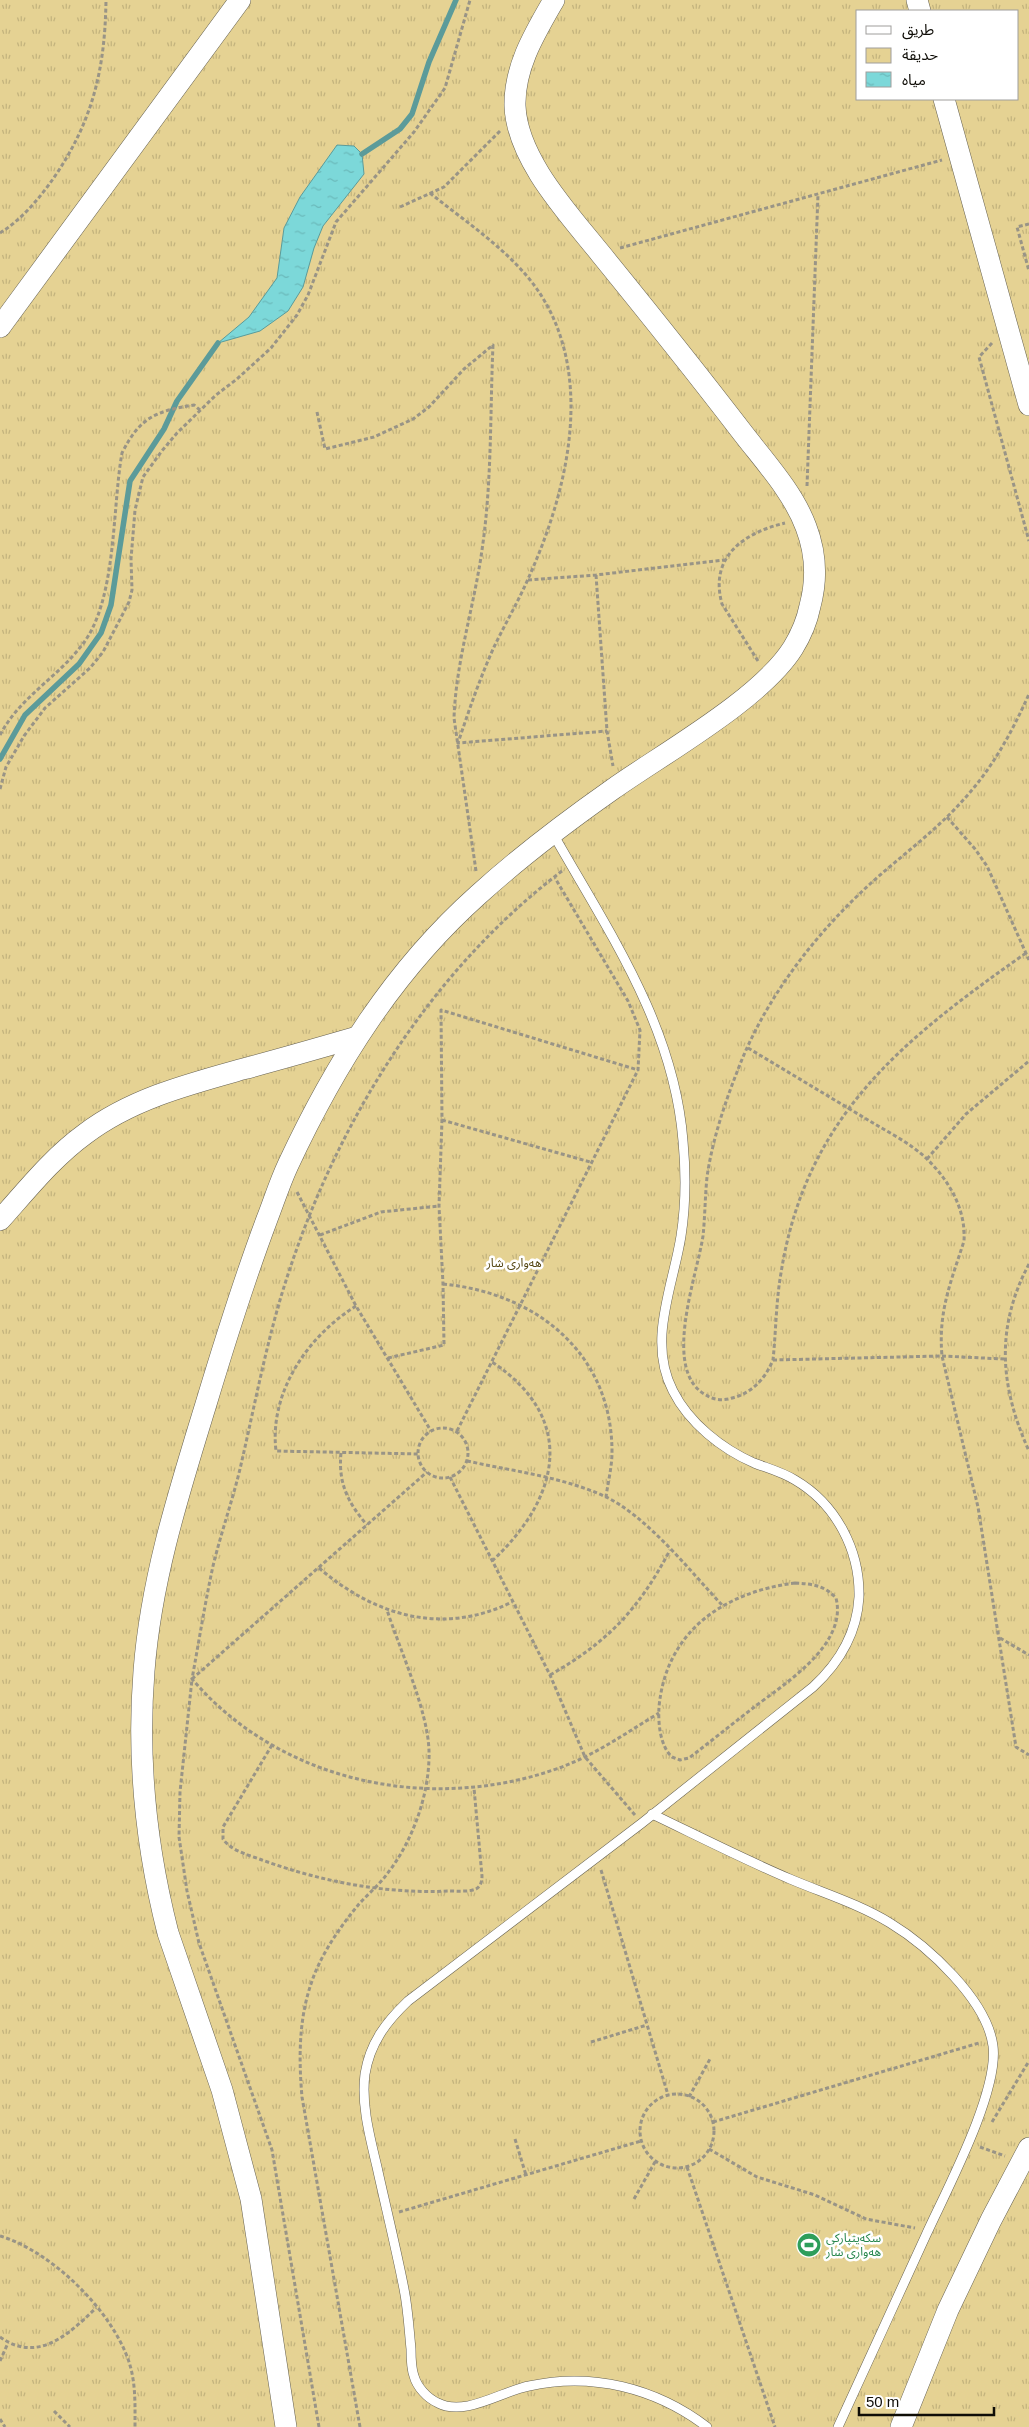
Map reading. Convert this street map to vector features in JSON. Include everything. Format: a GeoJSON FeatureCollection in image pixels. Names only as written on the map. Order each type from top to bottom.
{"type":"FeatureCollection","features":[{"type":"Feature","properties":{"kind":"street"},"geometry":{"type":"LineString","coordinates":[[0,327],[240,0]]}},
{"type":"Feature","properties":{"kind":"street"},"geometry":{"type":"LineString","coordinates":[[286,2427],[247,2181],[222,2090],[180,1970],[161,1906],[152,1858],[144,1791],[142,1704],[150,1616],[157,1574],[174,1508],[235,1309],[286,1170],[357,1037],[376,1008],[422,950],[479,894],[552,832],[752,692],[769,676],[791,652],[804,627],[815,586],[815,563],[804,522],[793,500],[734,421],[547,185],[527,150],[515,115],[516,86],[519,70],[554,0]]}},
{"type":"Feature","properties":{"kind":"street"},"geometry":{"type":"LineString","coordinates":[[944,100],[1029,405]]}},
{"type":"Feature","properties":{"kind":"street"},"geometry":{"type":"LineString","coordinates":[[0,1220],[50,1164],[86,1133],[152,1097],[189,1084],[357,1037]]}},
{"type":"Feature","properties":{"kind":"street"},"geometry":{"type":"LineString","coordinates":[[901,2427],[948,2310],[991,2220],[1025,2155]]}},
{"type":"Feature","properties":{"kind":"lane"},"geometry":{"type":"LineString","coordinates":[[552,832],[636,981],[666,1049],[680,1107],[685,1168],[684,1215],[661,1340],[663,1366],[668,1380],[673,1392],[691,1417],[722,1445],[753,1462],[793,1478],[820,1499],[841,1526],[856,1560],[858,1603],[854,1625],[846,1648],[828,1674],[642,1823],[394,2013],[376,2037],[365,2075],[366,2108],[404,2289],[413,2374],[423,2391],[437,2403],[444,2406],[462,2407],[510,2390],[552,2382],[606,2383],[633,2388],[657,2397],[707,2427]]}},
{"type":"Feature","properties":{"kind":"lane"},"geometry":{"type":"LineString","coordinates":[[652,1814],[890,1924],[928,1952],[957,1980],[980,2011],[992,2039],[994,2066],[988,2091],[960,2162],[838,2427]]}},
{"type":"Feature","properties":{"kind":"path"},"geometry":{"type":"LineString","coordinates":[[0,233],[44,192],[72,151],[83,128],[94,99],[101,72],[105,38],[106,0]]}},
{"type":"Feature","properties":{"kind":"path"},"geometry":{"type":"LineString","coordinates":[[0,790],[6,767],[34,721],[90,668],[118,624],[129,602],[132,590],[132,532],[138,491],[143,477],[160,452],[200,410],[270,348],[297,315],[308,295],[336,222],[414,132],[445,88],[470,0]]}},
{"type":"Feature","properties":{"kind":"path"},"geometry":{"type":"LineString","coordinates":[[400,207],[444,187],[515,115]]}},
{"type":"Feature","properties":{"kind":"path"},"geometry":{"type":"LineString","coordinates":[[600,253],[960,154]]}},
{"type":"Feature","properties":{"kind":"path"},"geometry":{"type":"LineString","coordinates":[[430,193],[502,252],[528,278],[548,308],[563,346],[570,392],[566,463],[554,510],[528,580],[478,684],[458,743]]}},
{"type":"Feature","properties":{"kind":"path"},"geometry":{"type":"LineString","coordinates":[[769,676],[722,604],[719,583],[724,560],[741,542],[752,534],[762,529],[804,522],[818,194]]}},
{"type":"Feature","properties":{"kind":"path"},"geometry":{"type":"LineString","coordinates":[[1029,224],[1018,227],[1029,271]]}},
{"type":"Feature","properties":{"kind":"path"},"geometry":{"type":"LineString","coordinates":[[1007,326],[979,357],[1029,541]]}},
{"type":"Feature","properties":{"kind":"path"},"geometry":{"type":"LineString","coordinates":[[317,412],[324,449],[374,437],[413,419],[429,407],[464,369],[493,345],[486,518],[478,574],[457,676],[454,718],[479,894]]}},
{"type":"Feature","properties":{"kind":"path"},"geometry":{"type":"LineString","coordinates":[[0,735],[20,705],[78,650],[96,622],[102,602],[111,552],[122,453],[139,425],[151,415],[165,410],[194,404],[200,410]]}},
{"type":"Feature","properties":{"kind":"path"},"geometry":{"type":"LineString","coordinates":[[528,580],[596,575],[724,560]]}},
{"type":"Feature","properties":{"kind":"path"},"geometry":{"type":"LineString","coordinates":[[596,575],[607,731],[616,786]]}},
{"type":"Feature","properties":{"kind":"path"},"geometry":{"type":"LineString","coordinates":[[1026,952],[933,1021],[874,1077],[847,1108],[824,1146],[795,1212],[780,1274],[773,1360],[768,1372],[759,1383],[740,1396],[726,1400],[712,1398],[696,1389],[691,1382],[685,1365],[686,1318],[703,1236],[708,1176],[720,1121],[737,1070],[788,978],[820,935],[870,884],[965,799],[998,755],[1029,694]]}},
{"type":"Feature","properties":{"kind":"path"},"geometry":{"type":"LineString","coordinates":[[458,743],[607,731]]}},
{"type":"Feature","properties":{"kind":"path"},"geometry":{"type":"LineString","coordinates":[[947,817],[976,849],[987,866],[1029,960]]}},
{"type":"Feature","properties":{"kind":"path"},"geometry":{"type":"LineString","coordinates":[[319,2427],[272,2150],[199,1943],[187,1891],[179,1837],[180,1792],[192,1678],[213,1566],[239,1472],[280,1300],[309,1215],[333,1162],[370,1092],[404,1037],[448,980],[496,928],[532,893],[570,864]]}},
{"type":"Feature","properties":{"kind":"path"},"geometry":{"type":"LineString","coordinates":[[457,1431],[590,1162],[638,1070],[640,1030],[628,1001],[555,878]]}},
{"type":"Feature","properties":{"kind":"path"},"geometry":{"type":"LineString","coordinates":[[388,1358],[444,1345],[443,1284],[438,1206],[442,1120],[441,1010],[638,1070]]}},
{"type":"Feature","properties":{"kind":"path"},"geometry":{"type":"LineString","coordinates":[[748,1048],[927,1159],[952,1190],[961,1211],[965,1230],[964,1241],[944,1302],[940,1338],[942,1356],[978,1507],[1016,1747],[1029,1755]]}},
{"type":"Feature","properties":{"kind":"path"},"geometry":{"type":"LineString","coordinates":[[927,1159],[966,1114],[1029,1060]]}},
{"type":"Feature","properties":{"kind":"path"},"geometry":{"type":"LineString","coordinates":[[442,1120],[590,1162]]}},
{"type":"Feature","properties":{"kind":"path"},"geometry":{"type":"LineString","coordinates":[[320,1235],[381,1212],[438,1206]]}},
{"type":"Feature","properties":{"kind":"path"},"geometry":{"type":"LineString","coordinates":[[309,1215],[356,1306],[431,1431]]}},
{"type":"Feature","properties":{"kind":"path"},"geometry":{"type":"LineString","coordinates":[[1029,1264],[1019,1284],[1012,1305],[1004,1359],[1011,1405],[1029,1451]]}},
{"type":"Feature","properties":{"kind":"path"},"geometry":{"type":"LineString","coordinates":[[443,1284],[489,1291],[520,1304],[555,1327],[571,1342],[599,1388],[607,1410],[612,1452],[606,1497]]}},
{"type":"Feature","properties":{"kind":"path"},"geometry":{"type":"LineString","coordinates":[[356,1306],[333,1322],[302,1358],[285,1388],[279,1405],[274,1434],[276,1451],[419,1454]]}},
{"type":"Feature","properties":{"kind":"path"},"geometry":{"type":"LineString","coordinates":[[773,1360],[942,1356],[1004,1359]]}},
{"type":"Feature","properties":{"kind":"path"},"geometry":{"type":"LineString","coordinates":[[492,1362],[514,1377],[537,1405],[550,1440],[547,1478],[537,1506],[519,1534],[492,1561]]}},
{"type":"Feature","properties":{"kind":"path"},"geometry":{"type":"LineString","coordinates":[[440,1428],[457,1431],[467,1444],[467,1461],[458,1474],[442,1478],[427,1472],[422,1466],[419,1454],[420,1442],[431,1431],[440,1428]]}},
{"type":"Feature","properties":{"kind":"path"},"geometry":{"type":"LineString","coordinates":[[341,1453],[342,1486],[351,1505],[367,1526]]}},
{"type":"Feature","properties":{"kind":"path"},"geometry":{"type":"LineString","coordinates":[[467,1461],[547,1478],[606,1497],[639,1520],[722,1605]]}},
{"type":"Feature","properties":{"kind":"path"},"geometry":{"type":"LineString","coordinates":[[192,1678],[427,1472]]}},
{"type":"Feature","properties":{"kind":"path"},"geometry":{"type":"LineString","coordinates":[[450,1477],[550,1675],[585,1757],[642,1823]]}},
{"type":"Feature","properties":{"kind":"path"},"geometry":{"type":"LineString","coordinates":[[550,1675],[582,1656],[628,1615],[657,1575],[670,1550]]}},
{"type":"Feature","properties":{"kind":"path"},"geometry":{"type":"LineString","coordinates":[[319,1568],[353,1594],[387,1610],[424,1618],[463,1618],[496,1610],[512,1602]]}},
{"type":"Feature","properties":{"kind":"path"},"geometry":{"type":"LineString","coordinates":[[786,1584],[808,1584],[817,1585],[836,1598],[837,1614],[830,1637],[812,1661],[689,1758],[676,1759],[669,1754],[663,1740],[659,1713],[665,1678],[678,1648],[697,1624],[722,1605],[759,1590],[786,1584]]}},
{"type":"Feature","properties":{"kind":"path"},"geometry":{"type":"LineString","coordinates":[[360,2427],[302,2097],[299,2046],[308,1994],[320,1962],[345,1923],[388,1874],[406,1844],[425,1790],[429,1752],[426,1729],[387,1610]]}},
{"type":"Feature","properties":{"kind":"path"},"geometry":{"type":"LineString","coordinates":[[1000,1638],[1029,1655]]}},
{"type":"Feature","properties":{"kind":"path"},"geometry":{"type":"LineString","coordinates":[[192,1678],[208,1698],[235,1722],[301,1761],[326,1770],[381,1783],[425,1790],[486,1787],[535,1775],[585,1757],[659,1713]]}},
{"type":"Feature","properties":{"kind":"path"},"geometry":{"type":"LineString","coordinates":[[272,1745],[223,1828],[222,1839],[234,1849],[282,1867],[343,1884],[437,1892],[478,1888],[482,1882],[482,1876],[474,1788]]}},
{"type":"Feature","properties":{"kind":"path"},"geometry":{"type":"LineString","coordinates":[[597,1857],[668,2095]]}},
{"type":"Feature","properties":{"kind":"path"},"geometry":{"type":"LineString","coordinates":[[591,2042],[647,2026]]}},
{"type":"Feature","properties":{"kind":"path"},"geometry":{"type":"LineString","coordinates":[[713,2122],[992,2039]]}},
{"type":"Feature","properties":{"kind":"path"},"geometry":{"type":"LineString","coordinates":[[690,2097],[710,2059]]}},
{"type":"Feature","properties":{"kind":"path"},"geometry":{"type":"LineString","coordinates":[[992,2123],[1029,2061]]}},
{"type":"Feature","properties":{"kind":"path"},"geometry":{"type":"LineString","coordinates":[[675,2094],[690,2097],[704,2106],[713,2122],[714,2135],[709,2149],[698,2162],[687,2167],[670,2168],[655,2162],[647,2154],[641,2141],[640,2128],[645,2111],[657,2100],[668,2095],[675,2094]]}},
{"type":"Feature","properties":{"kind":"path"},"geometry":{"type":"LineString","coordinates":[[981,2138],[976,2146],[1025,2155]]}},
{"type":"Feature","properties":{"kind":"path"},"geometry":{"type":"LineString","coordinates":[[516,2139],[526,2175]]}},
{"type":"Feature","properties":{"kind":"path"},"geometry":{"type":"LineString","coordinates":[[388,2215],[641,2141]]}},
{"type":"Feature","properties":{"kind":"path"},"geometry":{"type":"LineString","coordinates":[[709,2149],[758,2177],[815,2195],[866,2219],[928,2231]]}},
{"type":"Feature","properties":{"kind":"path"},"geometry":{"type":"LineString","coordinates":[[634,2199],[655,2162]]}},
{"type":"Feature","properties":{"kind":"path"},"geometry":{"type":"LineString","coordinates":[[687,2167],[775,2427]]}},
{"type":"Feature","properties":{"kind":"path"},"geometry":{"type":"LineString","coordinates":[[0,2236],[30,2248],[54,2264],[96,2308],[122,2345],[128,2359],[135,2387],[135,2427]]}},
{"type":"Feature","properties":{"kind":"path"},"geometry":{"type":"LineString","coordinates":[[0,2337],[8,2343],[28,2347],[52,2343],[71,2332],[96,2308]]}},
{"type":"Feature","properties":{"kind":"path"},"geometry":{"type":"LineString","coordinates":[[0,2361],[8,2343]]}},
{"type":"Feature","properties":{"kind":"path"},"geometry":{"type":"LineString","coordinates":[[54,2411],[70,2427]]}},
{"type":"Feature","properties":{"kind":"path"},"geometry":{"type":"LineString","coordinates":[[0,2419],[5,2427]]}},
{"type":"Feature","properties":{"kind":"green space","name":"هەواری شار"},"geometry":{"type":"Polygon","coordinates":[[[0,0],[1029,0],[1029,2427],[0,2427],[0,0]]]}},
{"type":"Feature","properties":{"kind":"water"},"geometry":{"type":"Polygon","coordinates":[[[337,145],[354,146],[362,154],[364,174],[323,226],[314,248],[303,287],[288,311],[260,331],[218,343],[249,317],[277,278],[284,228],[300,197],[337,145]]]}},
{"type":"Feature","properties":{"kind":"waterway"},"geometry":{"type":"LineString","coordinates":[[362,154],[400,129],[412,114],[429,62],[456,0]]}},
{"type":"Feature","properties":{"kind":"waterway"},"geometry":{"type":"LineString","coordinates":[[0,759],[25,715],[79,664],[101,633],[111,605],[130,481],[164,429],[177,401],[218,343]]}},
{"type":"Feature","properties":{"kind":"place","name":"سکەیتپارکی هەواری شار"},"geometry":{"type":"Point","coordinates":[809,2245]}}]}
